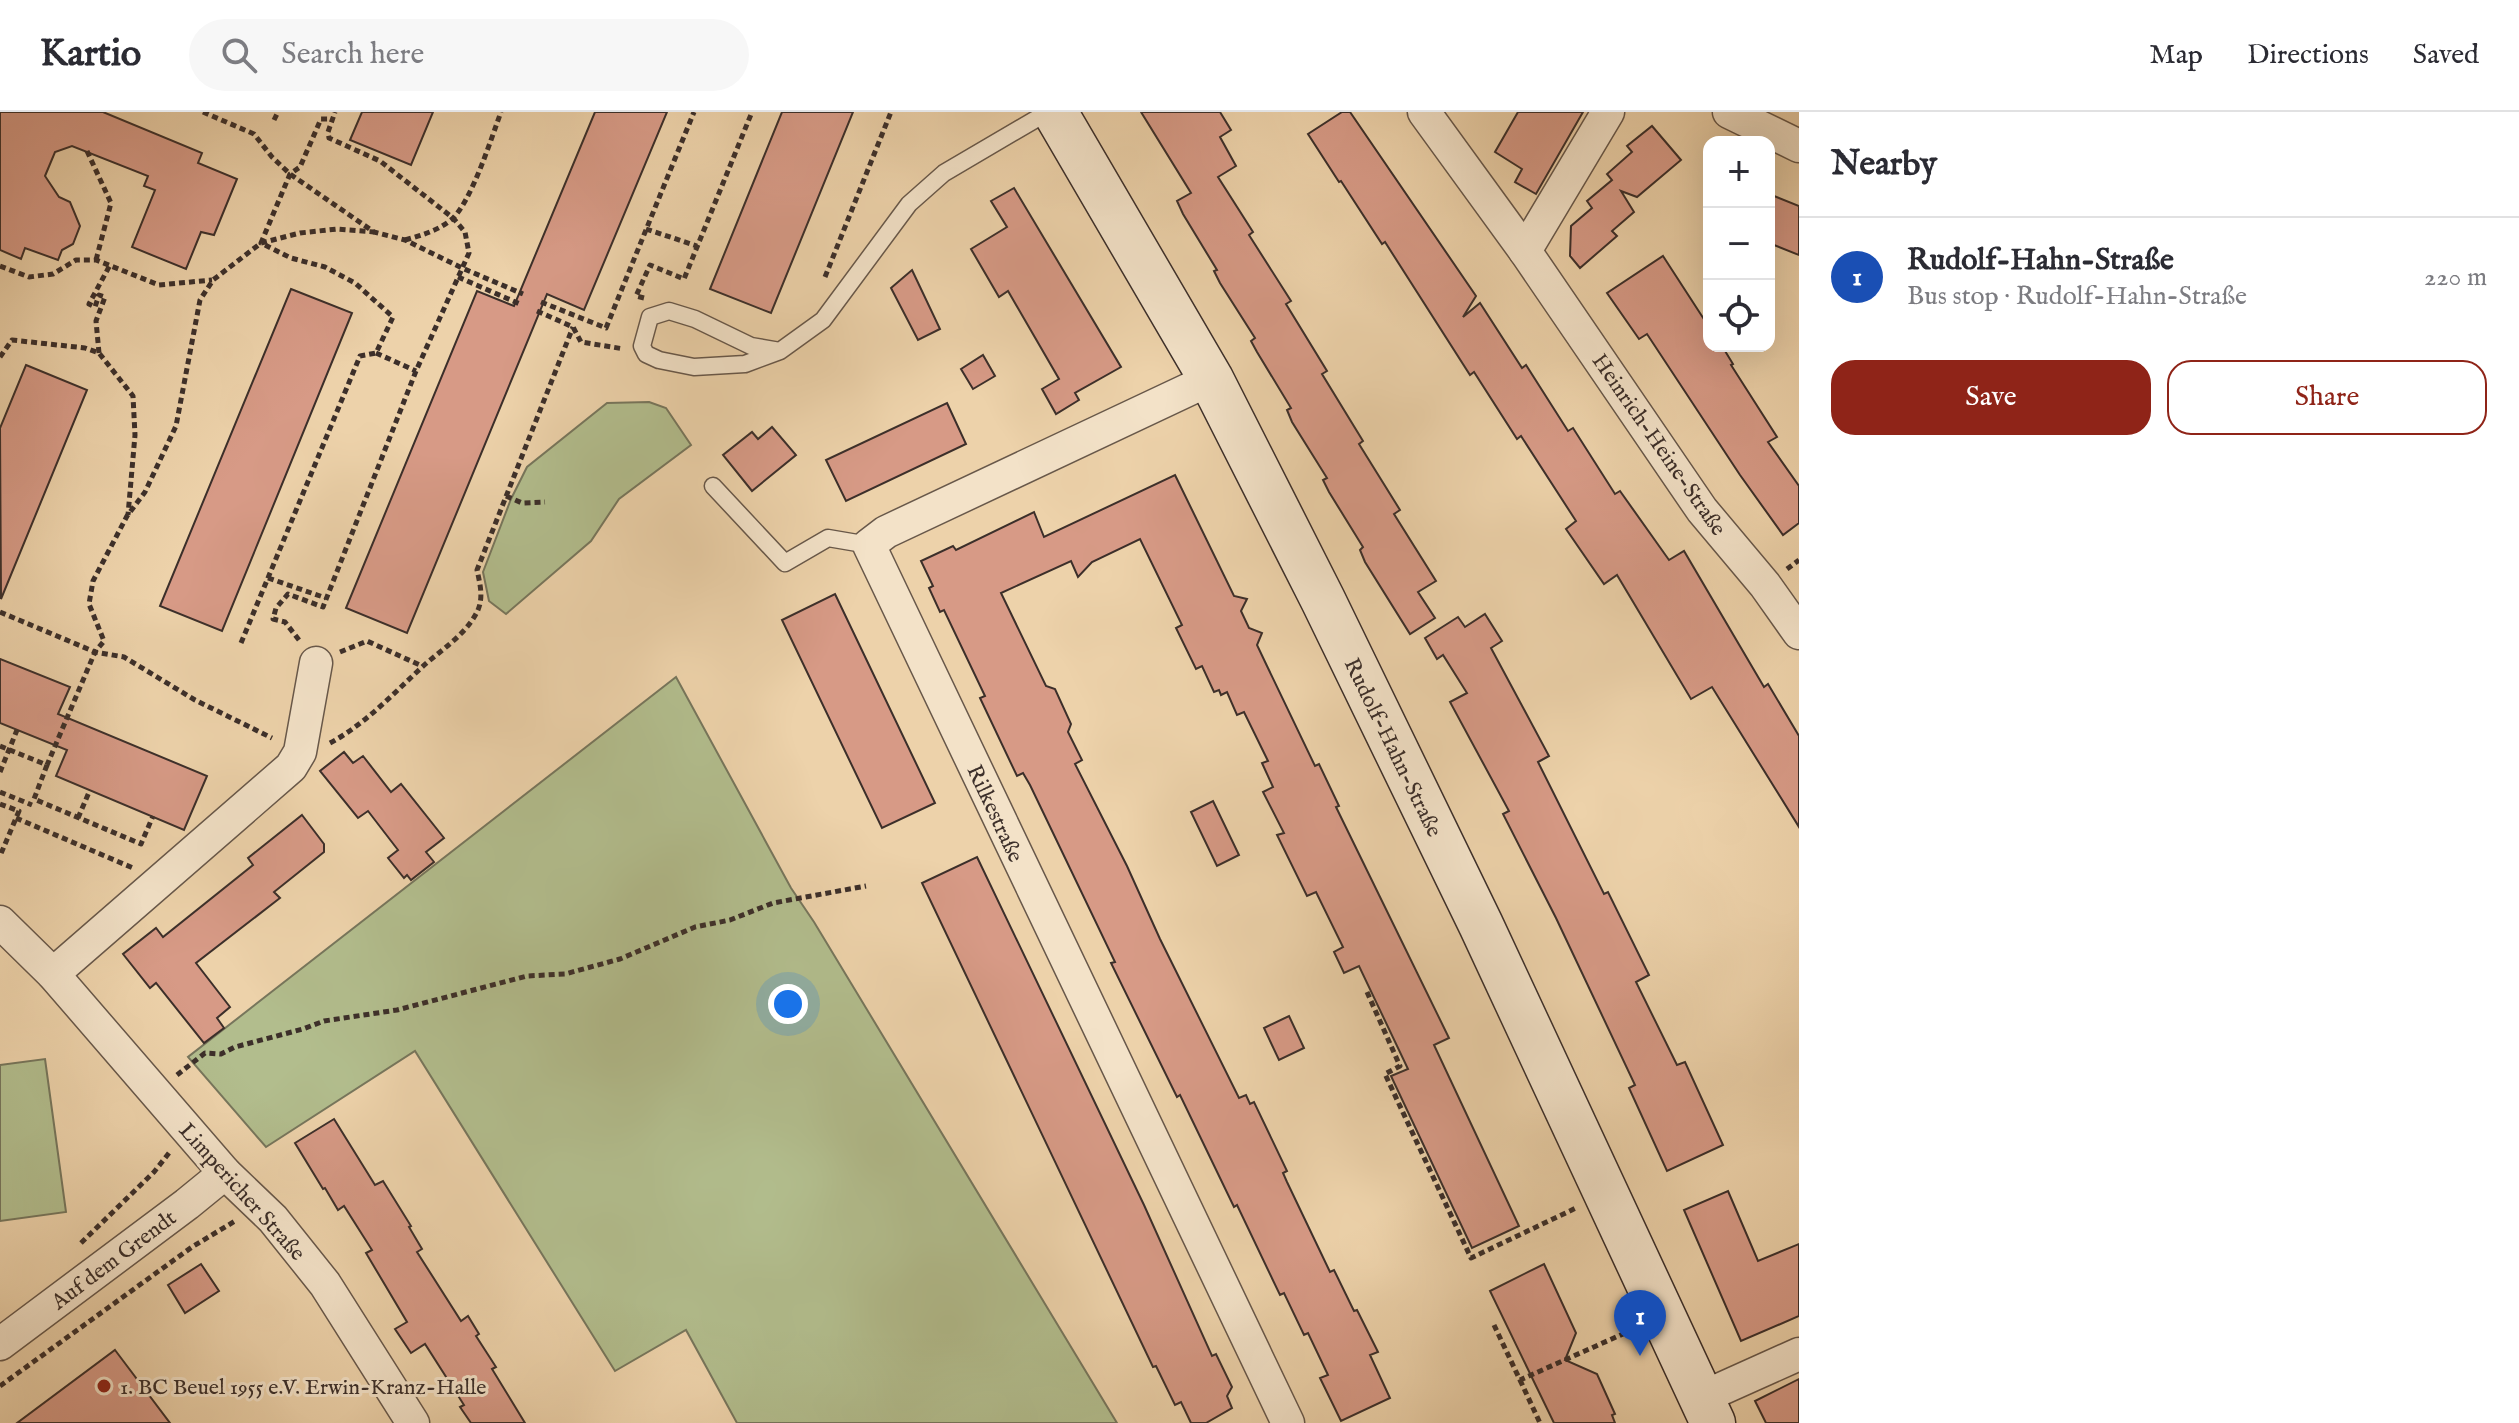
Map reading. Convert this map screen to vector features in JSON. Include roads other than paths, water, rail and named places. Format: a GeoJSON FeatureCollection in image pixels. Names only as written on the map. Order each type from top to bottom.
{"type":"FeatureCollection","features":[{"type":"Feature","properties":{"kind":"street","name":"Rudolf-Hahn-Straße"},"geometry":{"type":"LineString","coordinates":[[1055,112],[1211,379],[1467,897],[1707,1410],[1799,1354]]}},
{"type":"Feature","properties":{"kind":"street","name":"Heinrich-Heine-Straße"},"geometry":{"type":"LineString","coordinates":[[1424,112],[1525,251],[1702,510],[1765,585],[1799,633]]}},
{"type":"Feature","properties":{"kind":"street"},"geometry":{"type":"LineString","coordinates":[[1525,251],[1608,112]]}},
{"type":"Feature","properties":{"kind":"street"},"geometry":{"type":"LineString","coordinates":[[1729,112],[1799,146]]}},
{"type":"Feature","properties":{"kind":"street"},"geometry":{"type":"LineString","coordinates":[[869,545],[886,532],[1211,379]]}},
{"type":"Feature","properties":{"kind":"street","name":"Rilkestraße"},"geometry":{"type":"LineString","coordinates":[[869,545],[1288,1423]]}},
{"type":"Feature","properties":{"kind":"street"},"geometry":{"type":"LineString","coordinates":[[53,974],[291,767],[300,752],[316,663]]}},
{"type":"Feature","properties":{"kind":"street","name":"Limpericher Straße"},"geometry":{"type":"LineString","coordinates":[[0,922],[53,974],[225,1173],[273,1219],[325,1284],[413,1423]]}},
{"type":"Feature","properties":{"kind":"street","name":"Auf dem Grendt"},"geometry":{"type":"LineString","coordinates":[[0,1344],[225,1173]]}},
{"type":"Feature","properties":{"kind":"lane"},"geometry":{"type":"LineString","coordinates":[[780,351],[751,346],[695,319],[669,311],[650,317],[642,346],[646,354],[659,360],[694,367],[745,364],[780,351],[823,320],[909,204],[944,173],[1048,112]]}},
{"type":"Feature","properties":{"kind":"lane"},"geometry":{"type":"LineString","coordinates":[[713,486],[785,563],[828,538],[869,545]]}},
{"type":"Feature","properties":{"kind":"place","name":"Rudolf-Hahn-Straße"},"geometry":{"type":"Point","coordinates":[1640,1356]}},
{"type":"Feature","properties":{"kind":"place","name":"1. BC Beuel 1955 e.V. Erwin-Kranz-Halle"},"geometry":{"type":"Point","coordinates":[104,1386]}}]}
